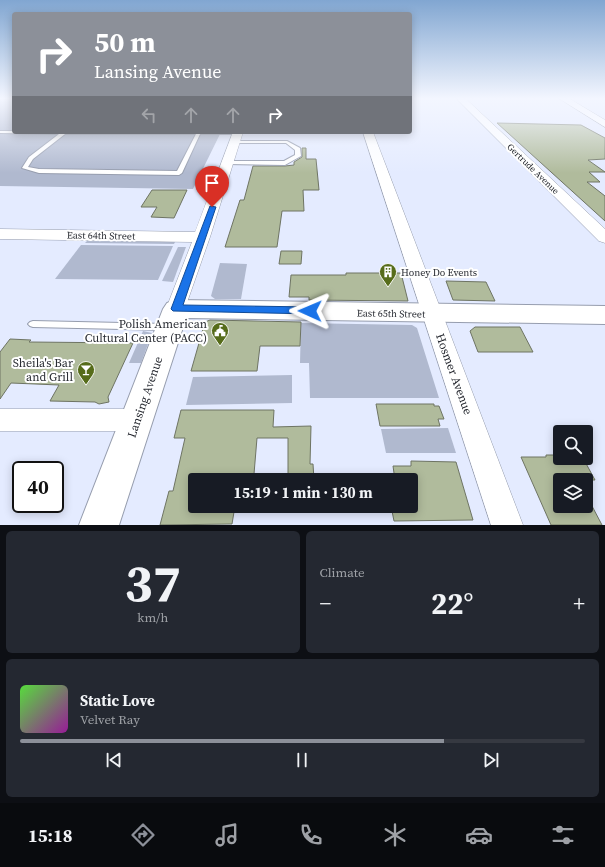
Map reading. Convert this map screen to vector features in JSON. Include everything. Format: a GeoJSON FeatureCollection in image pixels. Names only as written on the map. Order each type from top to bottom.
{"type":"FeatureCollection","features":[{"type":"Feature","properties":{"kind":"street","name":"Gertrude Avenue"},"geometry":{"type":"LineString","coordinates":[[486,124],[605,238]]}},
{"type":"Feature","properties":{"kind":"street","name":"Hosmer Avenue"},"geometry":{"type":"LineString","coordinates":[[369,134],[507,525]]}},
{"type":"Feature","properties":{"kind":"street","name":"Lansing Avenue"},"geometry":{"type":"LineString","coordinates":[[99,525],[138,420],[237,136]]}},
{"type":"Feature","properties":{"kind":"street","name":"East 64th Street"},"geometry":{"type":"LineString","coordinates":[[0,234],[202,237]]}},
{"type":"Feature","properties":{"kind":"street","name":"East 65th Street"},"geometry":{"type":"LineString","coordinates":[[173,318],[432,314],[605,316]]}},
{"type":"Feature","properties":{"kind":"street"},"geometry":{"type":"LineString","coordinates":[[0,420],[138,420]]}},
{"type":"Feature","properties":{"kind":"lane"},"geometry":{"type":"LineString","coordinates":[[0,132],[12,132]]}},
{"type":"Feature","properties":{"kind":"lane"},"geometry":{"type":"LineString","coordinates":[[61,134],[31,158],[25,168],[39,171],[179,173],[198,134]]}},
{"type":"Feature","properties":{"kind":"lane"},"geometry":{"type":"LineString","coordinates":[[212,134],[287,142],[298,149],[298,156],[285,163],[228,163]]}},
{"type":"Feature","properties":{"kind":"lane"},"geometry":{"type":"LineString","coordinates":[[33,324],[173,318]]}},
{"type":"Feature","properties":{"kind":"shaded area"},"geometry":{"type":"Polygon","coordinates":[[[0,124],[12,124],[12,134],[220,134],[193,189],[0,186],[0,124]]]}},
{"type":"Feature","properties":{"kind":"shaded area"},"geometry":{"type":"Polygon","coordinates":[[[87,241],[175,242],[174,244],[85,243],[87,241]]]}},
{"type":"Feature","properties":{"kind":"shaded area"},"geometry":{"type":"Polygon","coordinates":[[[81,245],[173,246],[158,280],[55,279],[81,245]]]}},
{"type":"Feature","properties":{"kind":"shaded area"},"geometry":{"type":"Polygon","coordinates":[[[178,247],[186,247],[173,282],[162,281],[178,247]]]}},
{"type":"Feature","properties":{"kind":"shaded area"},"geometry":{"type":"Polygon","coordinates":[[[220,263],[247,264],[241,299],[215,299],[211,296],[220,263]]]}},
{"type":"Feature","properties":{"kind":"shaded area"},"geometry":{"type":"Polygon","coordinates":[[[301,323],[412,325],[417,328],[439,398],[310,398],[309,363],[300,363],[301,323]]]}},
{"type":"Feature","properties":{"kind":"shaded area"},"geometry":{"type":"Polygon","coordinates":[[[143,331],[152,333],[141,363],[129,363],[143,331]]]}},
{"type":"Feature","properties":{"kind":"shaded area"},"geometry":{"type":"Polygon","coordinates":[[[292,375],[292,403],[186,405],[193,377],[292,375]]]}},
{"type":"Feature","properties":{"kind":"shaded area"},"geometry":{"type":"Polygon","coordinates":[[[448,428],[456,453],[386,453],[381,429],[448,428]]]}},
{"type":"Feature","properties":{"kind":"building"},"geometry":{"type":"Polygon","coordinates":[[[498,124],[581,125],[605,138],[605,159],[588,160],[605,172],[589,172],[600,182],[587,182],[605,196],[605,221],[498,124]]]}},
{"type":"Feature","properties":{"kind":"building"},"geometry":{"type":"Polygon","coordinates":[[[302,148],[306,148],[306,159],[316,159],[319,190],[303,190],[304,211],[282,211],[277,247],[225,247],[240,200],[244,200],[253,166],[294,165],[294,162],[302,157],[302,148]]]}},
{"type":"Feature","properties":{"kind":"building"},"geometry":{"type":"Polygon","coordinates":[[[152,190],[187,190],[174,218],[151,217],[157,207],[141,207],[152,190]]]}},
{"type":"Feature","properties":{"kind":"building"},"geometry":{"type":"Polygon","coordinates":[[[281,251],[302,251],[301,264],[279,264],[281,251]]]}},
{"type":"Feature","properties":{"kind":"building"},"geometry":{"type":"Polygon","coordinates":[[[346,273],[401,273],[408,301],[309,300],[309,297],[289,297],[291,275],[346,275],[346,273]]]}},
{"type":"Feature","properties":{"kind":"building"},"geometry":{"type":"Polygon","coordinates":[[[446,281],[486,282],[495,301],[453,300],[446,281]]]}},
{"type":"Feature","properties":{"kind":"building","name":"Polish American Cultural Center (PACC)"},"geometry":{"type":"Polygon","coordinates":[[[210,320],[301,322],[300,346],[260,346],[257,371],[191,371],[205,322],[210,320]]]}},
{"type":"Feature","properties":{"kind":"building"},"geometry":{"type":"Polygon","coordinates":[[[475,327],[520,327],[533,352],[478,352],[470,331],[475,327]]]}},
{"type":"Feature","properties":{"kind":"building"},"geometry":{"type":"Polygon","coordinates":[[[10,339],[31,340],[29,342],[133,343],[108,397],[109,402],[99,404],[95,402],[50,401],[59,385],[11,383],[0,399],[0,352],[10,339]]]}},
{"type":"Feature","properties":{"kind":"building"},"geometry":{"type":"Polygon","coordinates":[[[376,404],[434,404],[434,406],[439,406],[444,419],[438,419],[440,426],[380,426],[376,404]]]}},
{"type":"Feature","properties":{"kind":"building"},"geometry":{"type":"Polygon","coordinates":[[[181,410],[274,410],[273,427],[311,426],[310,464],[313,464],[314,473],[288,473],[288,438],[257,438],[254,473],[188,473],[188,513],[234,513],[232,524],[160,525],[169,491],[173,491],[185,438],[174,438],[181,410]]]}},
{"type":"Feature","properties":{"kind":"building"},"geometry":{"type":"Polygon","coordinates":[[[546,455],[553,455],[553,465],[587,465],[591,473],[553,473],[553,513],[593,513],[593,508],[602,525],[551,525],[521,457],[546,457],[546,455]]]}},
{"type":"Feature","properties":{"kind":"building"},"geometry":{"type":"Polygon","coordinates":[[[411,461],[456,462],[473,520],[394,521],[392,513],[418,513],[418,473],[394,473],[393,466],[411,466],[411,461]]]}},
{"type":"Feature","properties":{"kind":"place","name":"Honey Do Events"},"geometry":{"type":"Point","coordinates":[388,287]}},
{"type":"Feature","properties":{"kind":"place","name":"Polish American Cultural Center (PACC)"},"geometry":{"type":"Point","coordinates":[220,346]}},
{"type":"Feature","properties":{"kind":"place","name":"Sheila's Bar and Grill"},"geometry":{"type":"Point","coordinates":[86,385]}},
{"type":"Feature","properties":{"kind":"route"},"geometry":{"type":"LineString","coordinates":[[212,207],[176,309],[310,311]]}}]}
